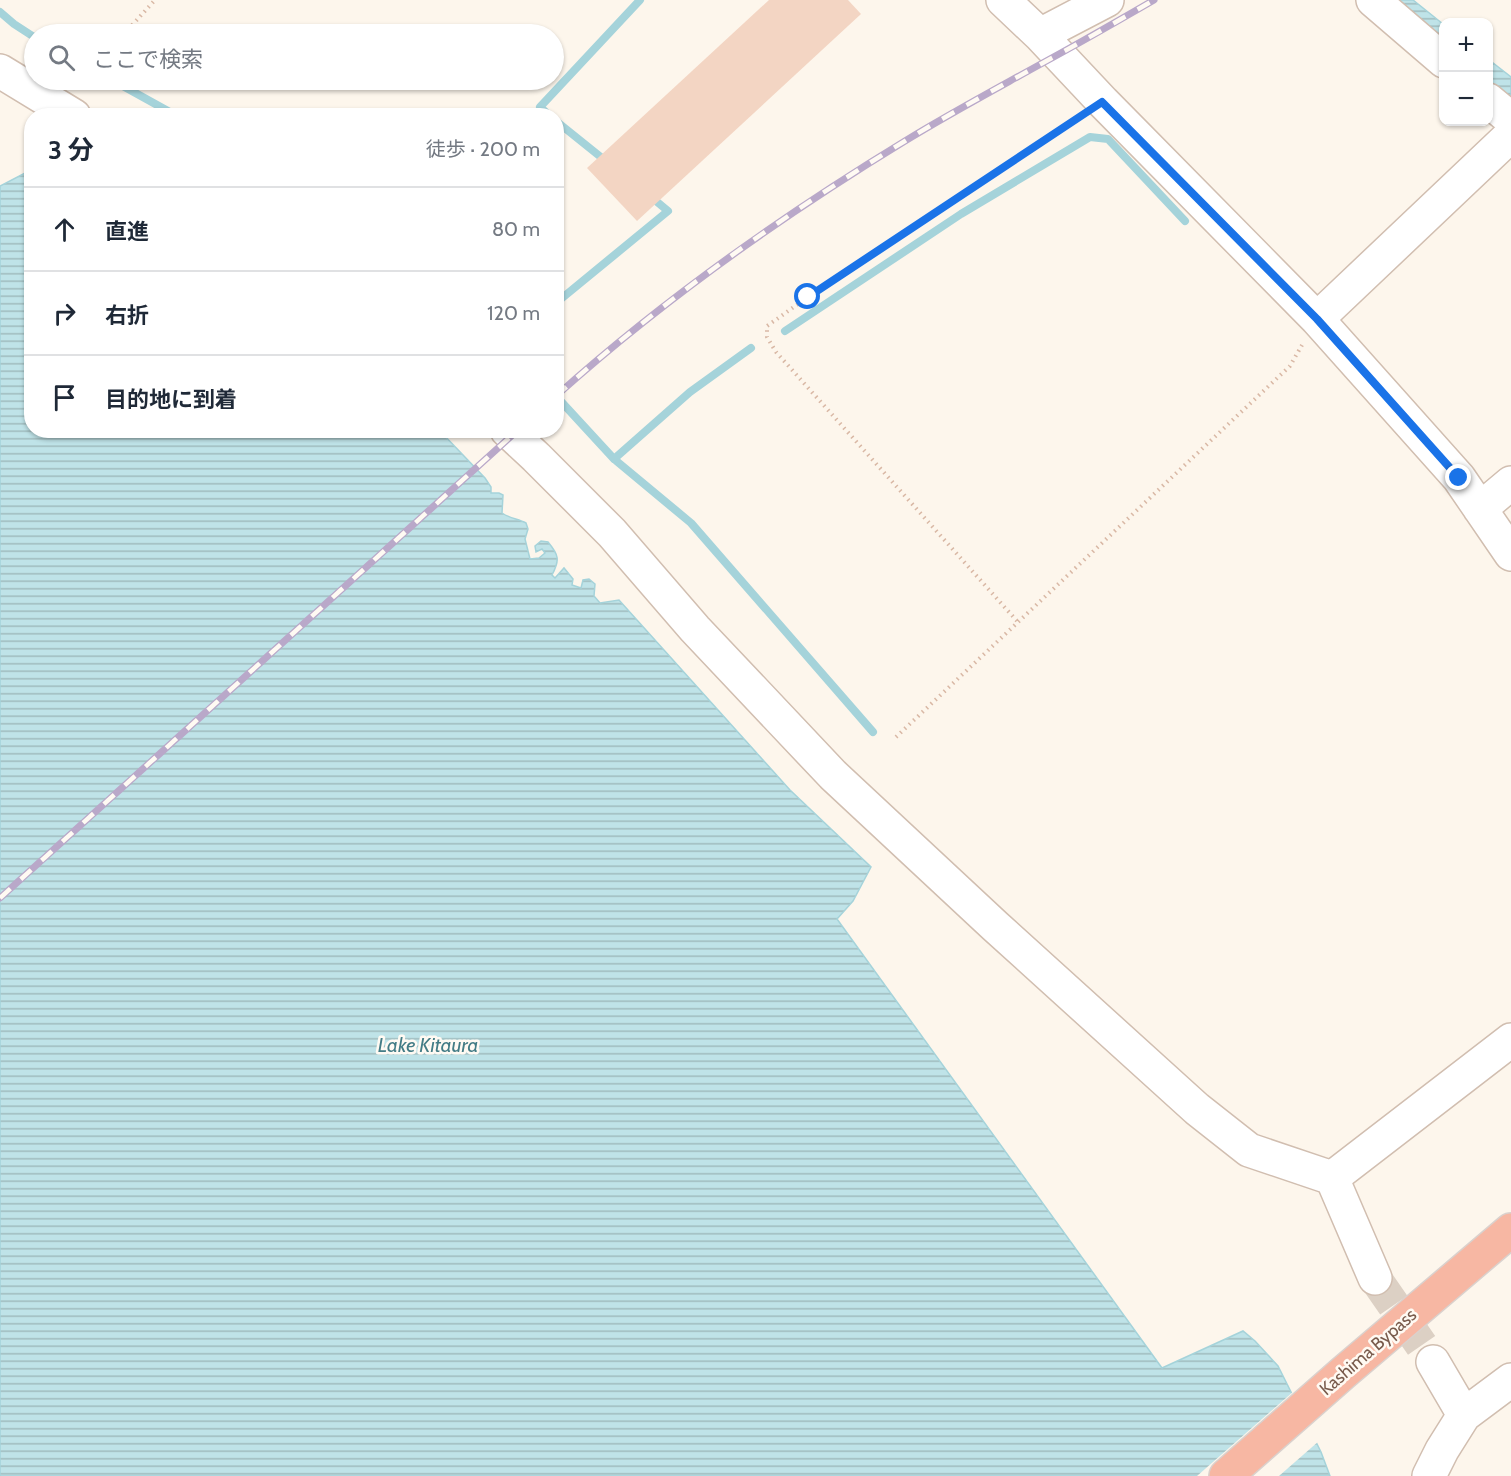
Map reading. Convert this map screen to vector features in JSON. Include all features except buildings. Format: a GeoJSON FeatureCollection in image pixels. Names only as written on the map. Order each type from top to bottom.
{"type":"FeatureCollection","features":[{"type":"Feature","properties":{"kind":"highway","name":"Kashima Bypass"},"geometry":{"type":"LineString","coordinates":[[1226,1476],[1511,1230]]}},
{"type":"Feature","properties":{"kind":"street"},"geometry":{"type":"LineString","coordinates":[[1003,0],[1040,35],[1102,102],[1317,319],[1459,478],[1511,554]]}},
{"type":"Feature","properties":{"kind":"street"},"geometry":{"type":"LineString","coordinates":[[1040,35],[1107,0]]}},
{"type":"Feature","properties":{"kind":"street"},"geometry":{"type":"LineString","coordinates":[[1373,0],[1439,58]]}},
{"type":"Feature","properties":{"kind":"street"},"geometry":{"type":"LineString","coordinates":[[0,71],[24,86]]}},
{"type":"Feature","properties":{"kind":"street"},"geometry":{"type":"LineString","coordinates":[[31,90],[61,108]]}},
{"type":"Feature","properties":{"kind":"street"},"geometry":{"type":"LineString","coordinates":[[1493,104],[1511,119]]}},
{"type":"Feature","properties":{"kind":"street"},"geometry":{"type":"LineString","coordinates":[[1317,319],[1511,135]]}},
{"type":"Feature","properties":{"kind":"street"},"geometry":{"type":"LineString","coordinates":[[516,438],[612,533],[695,629],[833,775],[1170,1085],[1249,1150],[1332,1178],[1375,1278]]}},
{"type":"Feature","properties":{"kind":"street"},"geometry":{"type":"LineString","coordinates":[[1480,509],[1511,483]]}},
{"type":"Feature","properties":{"kind":"street"},"geometry":{"type":"LineString","coordinates":[[1332,1178],[1511,1040]]}},
{"type":"Feature","properties":{"kind":"street"},"geometry":{"type":"LineString","coordinates":[[1433,1362],[1464,1415]]}},
{"type":"Feature","properties":{"kind":"street"},"geometry":{"type":"LineString","coordinates":[[1429,1476],[1464,1415],[1511,1380]]}},
{"type":"Feature","properties":{"kind":"path"},"geometry":{"type":"LineString","coordinates":[[133,24],[155,0]]}},
{"type":"Feature","properties":{"kind":"path"},"geometry":{"type":"LineString","coordinates":[[1017,621],[776,352],[767,337],[767,327],[808,297],[1102,102]]}},
{"type":"Feature","properties":{"kind":"path"},"geometry":{"type":"LineString","coordinates":[[896,737],[1290,366],[1317,319]]}},
{"type":"Feature","properties":{"kind":"water"},"geometry":{"type":"Polygon","coordinates":[[[1385,0],[1413,0],[1439,21],[1439,45],[1385,0]]]}},
{"type":"Feature","properties":{"kind":"water"},"geometry":{"type":"Polygon","coordinates":[[[1493,63],[1511,77],[1511,101],[1493,86],[1493,63]]]}},
{"type":"Feature","properties":{"kind":"water","name":"Lake Kitaura"},"geometry":{"type":"Polygon","coordinates":[[[24,174],[24,438],[447,438],[485,478],[491,487],[491,493],[503,495],[502,513],[526,523],[528,529],[525,539],[530,559],[539,558],[545,553],[542,549],[536,552],[535,546],[541,541],[548,542],[557,558],[552,575],[555,578],[564,568],[573,579],[572,585],[581,588],[583,580],[589,579],[595,584],[594,596],[600,603],[619,600],[790,790],[871,867],[853,901],[837,919],[1162,1368],[1243,1331],[1278,1366],[1321,1452],[1330,1476],[0,1476],[0,186],[24,174]]]}},
{"type":"Feature","properties":{"kind":"pier"},"geometry":{"type":"Polygon","coordinates":[[[1294,1391],[1319,1441],[1279,1476],[1197,1476],[1294,1391]]]}},
{"type":"Feature","properties":{"kind":"waterway"},"geometry":{"type":"LineString","coordinates":[[564,81],[640,0]]}},
{"type":"Feature","properties":{"kind":"waterway"},"geometry":{"type":"LineString","coordinates":[[0,12],[24,30]]}},
{"type":"Feature","properties":{"kind":"waterway"},"geometry":{"type":"LineString","coordinates":[[130,90],[163,108]]}},
{"type":"Feature","properties":{"kind":"waterway"},"geometry":{"type":"LineString","coordinates":[[541,108],[556,90]]}},
{"type":"Feature","properties":{"kind":"waterway"},"geometry":{"type":"LineString","coordinates":[[564,127],[607,162]]}},
{"type":"Feature","properties":{"kind":"waterway"},"geometry":{"type":"LineString","coordinates":[[785,331],[961,214],[1090,137],[1108,139],[1185,221]]}},
{"type":"Feature","properties":{"kind":"waterway"},"geometry":{"type":"LineString","coordinates":[[564,296],[668,211],[650,196]]}},
{"type":"Feature","properties":{"kind":"waterway"},"geometry":{"type":"LineString","coordinates":[[614,459],[690,392],[751,348]]}},
{"type":"Feature","properties":{"kind":"waterway"},"geometry":{"type":"LineString","coordinates":[[564,405],[614,459],[691,523],[873,732]]}},
{"type":"Feature","properties":{"kind":"tunnel"},"geometry":{"type":"LineString","coordinates":[[1375,1278],[1433,1362]]}},
{"type":"Feature","properties":{"kind":"railway"},"geometry":{"type":"LineString","coordinates":[[564,389],[638,326],[681,293],[814,199],[938,121],[1154,0]]}},
{"type":"Feature","properties":{"kind":"railway"},"geometry":{"type":"LineString","coordinates":[[0,898],[509,438]]}},
{"type":"Feature","properties":{"kind":"route"},"geometry":{"type":"LineString","coordinates":[[808,297],[1102,102],[1317,319],[1459,478]]}}]}
